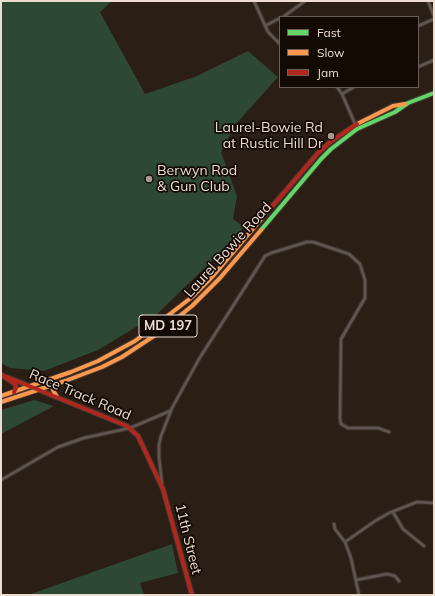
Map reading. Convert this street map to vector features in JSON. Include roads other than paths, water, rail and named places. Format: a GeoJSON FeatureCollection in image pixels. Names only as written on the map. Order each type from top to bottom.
{"type":"FeatureCollection","features":[{"type":"Feature","properties":{"kind":"main road","name":"Laurel Bowie Road"},"geometry":{"type":"LineString","coordinates":[[1,402],[54,385],[96,369],[122,357],[157,334],[180,316],[220,278],[321,158],[357,129],[434,93]]}},
{"type":"Feature","properties":{"kind":"main road","name":"Laurel Bowie Road"},"geometry":{"type":"LineString","coordinates":[[1,396],[82,368],[135,341],[192,297],[213,276],[318,153],[335,138],[355,124],[373,115],[393,106],[408,104]]}},
{"type":"Feature","properties":{"kind":"main road","name":"Race Track Road"},"geometry":{"type":"LineString","coordinates":[[2,375],[130,428],[138,436],[163,488]]}},
{"type":"Feature","properties":{"kind":"main road"},"geometry":{"type":"LineString","coordinates":[[2,375],[15,384],[16,388],[13,392]]}},
{"type":"Feature","properties":{"kind":"main road"},"geometry":{"type":"LineString","coordinates":[[54,385],[53,390],[57,398]]}},
{"type":"Feature","properties":{"kind":"main road","name":"11th Street"},"geometry":{"type":"LineString","coordinates":[[163,488],[192,595]]}},
{"type":"Feature","properties":{"kind":"street"},"geometry":{"type":"LineString","coordinates":[[254,1],[265,26],[271,36],[279,43]]}},
{"type":"Feature","properties":{"kind":"street"},"geometry":{"type":"LineString","coordinates":[[284,16],[305,1]]}},
{"type":"Feature","properties":{"kind":"street"},"geometry":{"type":"LineString","coordinates":[[428,1],[434,16]]}},
{"type":"Feature","properties":{"kind":"street"},"geometry":{"type":"LineString","coordinates":[[265,26],[279,19]]}},
{"type":"Feature","properties":{"kind":"street"},"geometry":{"type":"LineString","coordinates":[[419,26],[434,19]]}},
{"type":"Feature","properties":{"kind":"street"},"geometry":{"type":"LineString","coordinates":[[419,68],[434,60]]}},
{"type":"Feature","properties":{"kind":"street"},"geometry":{"type":"LineString","coordinates":[[339,88],[357,129]]}},
{"type":"Feature","properties":{"kind":"street"},"geometry":{"type":"LineString","coordinates":[[342,94],[352,88]]}},
{"type":"Feature","properties":{"kind":"street"},"geometry":{"type":"LineString","coordinates":[[242,146],[260,147],[266,144]]}},
{"type":"Feature","properties":{"kind":"street"},"geometry":{"type":"LineString","coordinates":[[163,488],[159,457],[161,436],[170,412],[199,359],[265,256],[307,242],[313,242],[349,254],[360,264],[364,276],[366,288],[365,298],[341,339],[340,422],[343,426],[348,428],[378,428],[389,432]]}},
{"type":"Feature","properties":{"kind":"street"},"geometry":{"type":"LineString","coordinates":[[1,480],[58,447],[84,438],[130,428],[170,412]]}},
{"type":"Feature","properties":{"kind":"street"},"geometry":{"type":"LineString","coordinates":[[345,542],[375,521],[393,512],[417,502],[434,503]]}},
{"type":"Feature","properties":{"kind":"street"},"geometry":{"type":"LineString","coordinates":[[393,512],[403,529],[424,546]]}},
{"type":"Feature","properties":{"kind":"street"},"geometry":{"type":"LineString","coordinates":[[334,524],[335,529],[345,542],[351,558],[359,595]]}},
{"type":"Feature","properties":{"kind":"street"},"geometry":{"type":"LineString","coordinates":[[356,580],[387,574],[395,576],[399,581]]}},
{"type":"Feature","properties":{"kind":"place","name":"Laurel-Bowie Rd at Rustic Hill Dr"},"geometry":{"type":"Point","coordinates":[331,136]}},
{"type":"Feature","properties":{"kind":"place","name":"Berwyn Rod & Gun Club"},"geometry":{"type":"Point","coordinates":[149,179]}}]}
